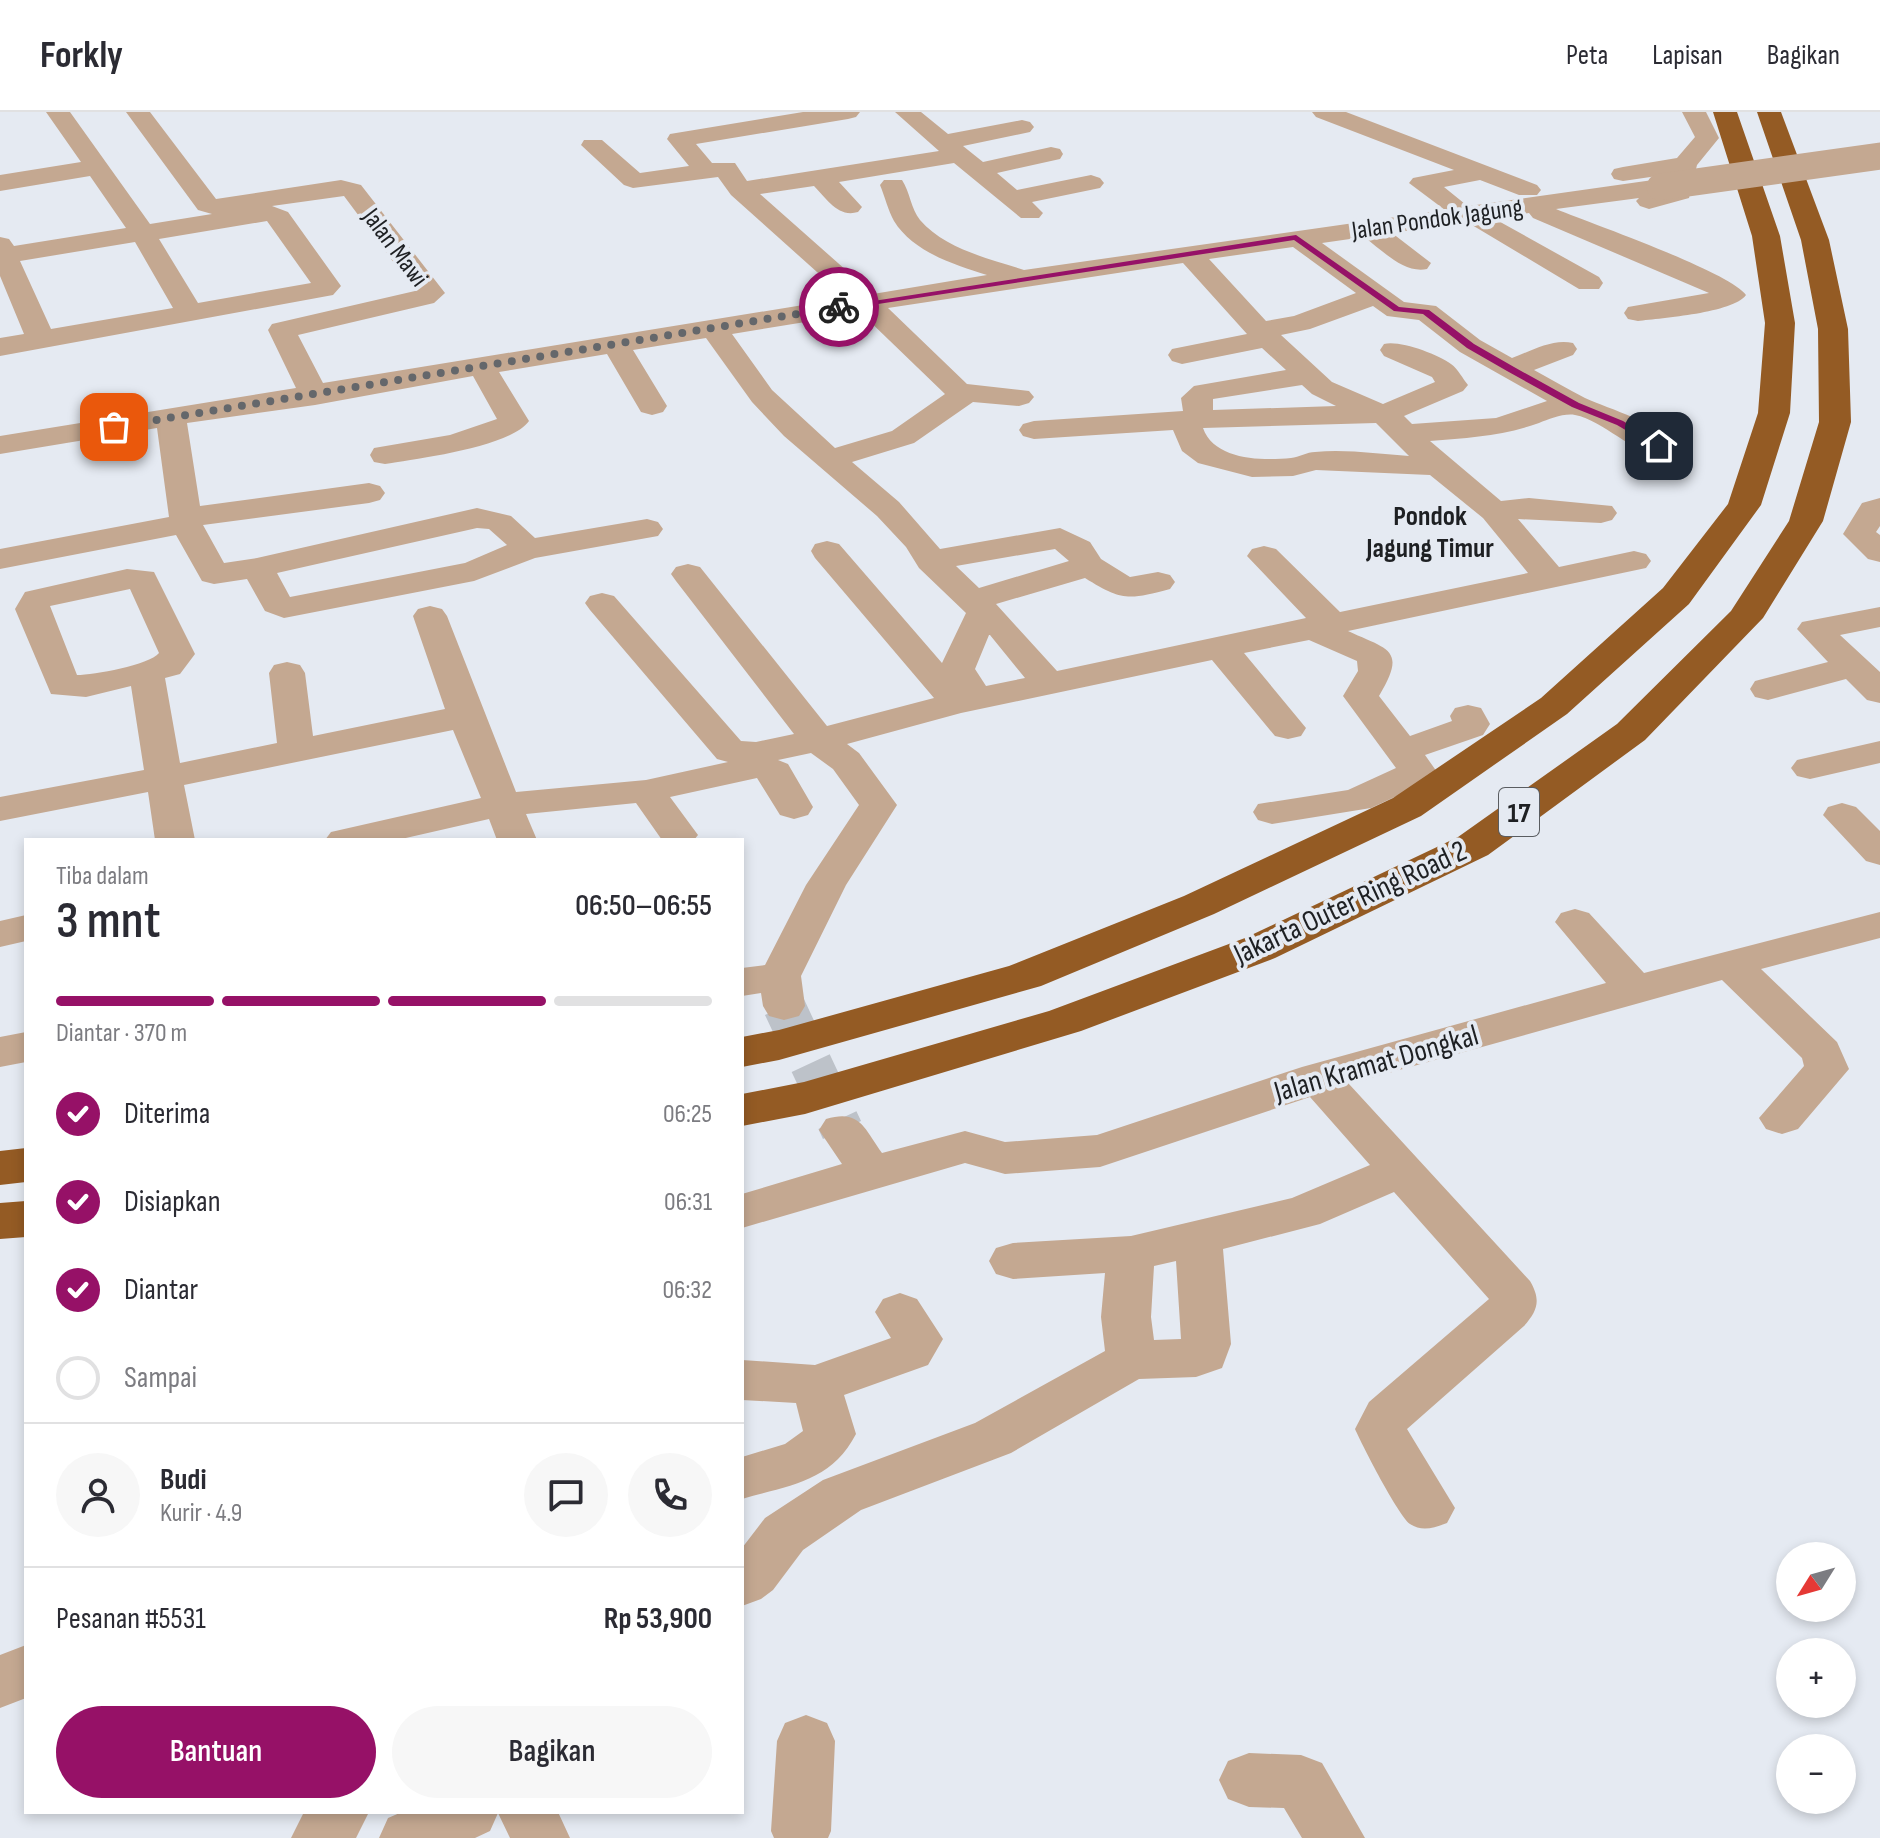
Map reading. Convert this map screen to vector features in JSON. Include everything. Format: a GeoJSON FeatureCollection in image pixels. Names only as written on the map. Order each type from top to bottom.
{"type":"FeatureCollection","features":[{"type":"Feature","properties":{"kind":"highway","name":"Jakarta Outer Ring Road 2"},"geometry":{"type":"LineString","coordinates":[[744,1052],[779,1045],[1025,976],[1199,905],[1407,807],[1554,706],[1676,596],[1744,505],[1774,413],[1780,323],[1766,236],[1725,112]]}},
{"type":"Feature","properties":{"kind":"highway","name":"Jakarta Outer Ring Road 2"},"geometry":{"type":"LineString","coordinates":[[744,1110],[805,1098],[1065,1021],[1260,948],[1473,846],[1631,732],[1745,618],[1806,521],[1835,422],[1833,329],[1815,240],[1769,112]]}},
{"type":"Feature","properties":{"kind":"highway"},"geometry":{"type":"LineString","coordinates":[[0,1168],[24,1165]]}},
{"type":"Feature","properties":{"kind":"highway"},"geometry":{"type":"LineString","coordinates":[[0,1221],[24,1219]]}},
{"type":"Feature","properties":{"kind":"street"},"geometry":{"type":"LineString","coordinates":[[58,112],[142,232],[190,313]]}},
{"type":"Feature","properties":{"kind":"street","name":"Jalan Mawi"},"geometry":{"type":"LineString","coordinates":[[138,112],[207,205],[213,207],[341,188],[352,190],[431,293],[282,330],[315,396]]}},
{"type":"Feature","properties":{"kind":"street"},"geometry":{"type":"LineString","coordinates":[[776,112],[679,139],[867,303],[959,392],[1019,397]]}},
{"type":"Feature","properties":{"kind":"street"},"geometry":{"type":"LineString","coordinates":[[1324,112],[1535,202],[1702,278],[1732,295],[1725,299],[1638,313]]}},
{"type":"Feature","properties":{"kind":"street"},"geometry":{"type":"LineString","coordinates":[[1374,232],[1479,221],[1535,202],[1685,164],[1707,138],[1694,112]]}},
{"type":"Feature","properties":{"kind":"street"},"geometry":{"type":"LineString","coordinates":[[912,113],[1022,205],[1091,183]]}},
{"type":"Feature","properties":{"kind":"street"},"geometry":{"type":"LineString","coordinates":[[744,119],[765,150]]}},
{"type":"Feature","properties":{"kind":"street"},"geometry":{"type":"LineString","coordinates":[[665,123],[682,127],[744,119],[845,128],[885,177],[908,224],[936,244],[980,264],[1022,278]]}},
{"type":"Feature","properties":{"kind":"street"},"geometry":{"type":"LineString","coordinates":[[593,145],[633,180],[724,176],[793,181],[820,177],[885,177],[961,156],[1022,127]]}},
{"type":"Feature","properties":{"kind":"street"},"geometry":{"type":"LineString","coordinates":[[961,156],[1051,154]]}},
{"type":"Feature","properties":{"kind":"street","name":"Jalan Pondok Jagung"},"geometry":{"type":"LineString","coordinates":[[0,445],[315,396],[1022,278],[1374,232],[1880,156]]}},
{"type":"Feature","properties":{"kind":"street"},"geometry":{"type":"LineString","coordinates":[[0,183],[98,167]]}},
{"type":"Feature","properties":{"kind":"street"},"geometry":{"type":"LineString","coordinates":[[1452,204],[1422,183],[1476,174]]}},
{"type":"Feature","properties":{"kind":"street"},"geometry":{"type":"LineString","coordinates":[[820,177],[849,207]]}},
{"type":"Feature","properties":{"kind":"street"},"geometry":{"type":"LineString","coordinates":[[1306,240],[1452,204],[1535,202]]}},
{"type":"Feature","properties":{"kind":"street"},"geometry":{"type":"LineString","coordinates":[[0,347],[41,340],[323,289],[327,286],[279,217],[270,213],[2,252],[41,340]]}},
{"type":"Feature","properties":{"kind":"street"},"geometry":{"type":"LineString","coordinates":[[1479,221],[1589,283]]}},
{"type":"Feature","properties":{"kind":"street"},"geometry":{"type":"LineString","coordinates":[[1374,232],[1418,263]]}},
{"type":"Feature","properties":{"kind":"street"},"geometry":{"type":"LineString","coordinates":[[1306,240],[1374,296],[1397,310],[1426,312],[1470,346],[1576,405],[1620,423],[1659,446]]}},
{"type":"Feature","properties":{"kind":"street"},"geometry":{"type":"LineString","coordinates":[[1189,254],[1264,334],[1316,381],[1395,424],[1438,466],[1494,511],[1551,579]]}},
{"type":"Feature","properties":{"kind":"street"},"geometry":{"type":"LineString","coordinates":[[1182,355],[1300,323],[1374,296]]}},
{"type":"Feature","properties":{"kind":"street"},"geometry":{"type":"LineString","coordinates":[[713,328],[762,396],[795,430],[888,509],[919,542],[931,561],[980,607],[1050,685]]}},
{"type":"Feature","properties":{"kind":"street"},"geometry":{"type":"LineString","coordinates":[[616,345],[652,406]]}},
{"type":"Feature","properties":{"kind":"street"},"geometry":{"type":"LineString","coordinates":[[1510,369],[1563,349]]}},
{"type":"Feature","properties":{"kind":"street"},"geometry":{"type":"LineString","coordinates":[[1394,350],[1442,371],[1453,385],[1395,424]]}},
{"type":"Feature","properties":{"kind":"street"},"geometry":{"type":"LineString","coordinates":[[385,455],[456,443],[511,424],[514,421],[482,368]]}},
{"type":"Feature","properties":{"kind":"street"},"geometry":{"type":"LineString","coordinates":[[1292,417],[1316,381]]}},
{"type":"Feature","properties":{"kind":"street"},"geometry":{"type":"LineString","coordinates":[[1316,381],[1204,392],[1196,398],[1192,420],[1193,444],[1209,456],[1252,468],[1293,467],[1315,461],[1438,466]]}},
{"type":"Feature","properties":{"kind":"street"},"geometry":{"type":"LineString","coordinates":[[831,459],[903,437],[965,394]]}},
{"type":"Feature","properties":{"kind":"street"},"geometry":{"type":"LineString","coordinates":[[1034,430],[1292,417],[1500,427],[1544,411],[1576,405]]}},
{"type":"Feature","properties":{"kind":"street"},"geometry":{"type":"LineString","coordinates":[[171,417],[186,520],[210,573],[218,575],[257,568],[477,518],[503,523],[527,549]]}},
{"type":"Feature","properties":{"kind":"street"},"geometry":{"type":"LineString","coordinates":[[0,559],[186,520],[369,493]]}},
{"type":"Feature","properties":{"kind":"street"},"geometry":{"type":"LineString","coordinates":[[1494,511],[1529,508],[1601,513]]}},
{"type":"Feature","properties":{"kind":"street"},"geometry":{"type":"LineString","coordinates":[[1880,508],[1873,510],[1859,534],[1880,552]]}},
{"type":"Feature","properties":{"kind":"street"},"geometry":{"type":"LineString","coordinates":[[257,568],[286,620],[474,571],[527,549],[647,529]]}},
{"type":"Feature","properties":{"kind":"street"},"geometry":{"type":"LineString","coordinates":[[931,561],[1060,538],[1078,549],[1089,566],[1126,589],[1158,582]]}},
{"type":"Feature","properties":{"kind":"street"},"geometry":{"type":"LineString","coordinates":[[827,551],[967,701]]}},
{"type":"Feature","properties":{"kind":"street"},"geometry":{"type":"LineString","coordinates":[[1264,556],[1321,625],[1374,656],[1376,671],[1361,696],[1417,774],[1357,800],[1272,812]]}},
{"type":"Feature","properties":{"kind":"street"},"geometry":{"type":"LineString","coordinates":[[602,603],[730,751],[756,753],[967,701],[1634,561]]}},
{"type":"Feature","properties":{"kind":"street"},"geometry":{"type":"LineString","coordinates":[[980,607],[1089,566]]}},
{"type":"Feature","properties":{"kind":"street"},"geometry":{"type":"LineString","coordinates":[[688,574],[818,740],[846,761],[878,805],[826,885],[769,988]]}},
{"type":"Feature","properties":{"kind":"street"},"geometry":{"type":"LineString","coordinates":[[967,701],[957,669],[978,620],[980,607]]}},
{"type":"Feature","properties":{"kind":"street"},"geometry":{"type":"LineString","coordinates":[[430,616],[510,824]]}},
{"type":"Feature","properties":{"kind":"street"},"geometry":{"type":"LineString","coordinates":[[1880,617],[1814,629],[1850,667],[1880,692]]}},
{"type":"Feature","properties":{"kind":"street"},"geometry":{"type":"LineString","coordinates":[[1220,647],[1288,728]]}},
{"type":"Feature","properties":{"kind":"street"},"geometry":{"type":"LineString","coordinates":[[1768,689],[1850,667]]}},
{"type":"Feature","properties":{"kind":"street"},"geometry":{"type":"LineString","coordinates":[[146,672],[175,838]]}},
{"type":"Feature","properties":{"kind":"street"},"geometry":{"type":"LineString","coordinates":[[287,673],[296,750]]}},
{"type":"Feature","properties":{"kind":"street"},"geometry":{"type":"LineString","coordinates":[[0,809],[164,780],[466,716]]}},
{"type":"Feature","properties":{"kind":"street"},"geometry":{"type":"LineString","coordinates":[[1402,751],[1470,727],[1472,724],[1468,716]]}},
{"type":"Feature","properties":{"kind":"street"},"geometry":{"type":"LineString","coordinates":[[1810,768],[1880,752]]}},
{"type":"Feature","properties":{"kind":"street"},"geometry":{"type":"LineString","coordinates":[[459,838],[578,810],[628,793],[761,766],[775,772],[794,807]]}},
{"type":"Feature","properties":{"kind":"street"},"geometry":{"type":"LineString","coordinates":[[628,793],[678,835]]}},
{"type":"Feature","properties":{"kind":"street"},"geometry":{"type":"LineString","coordinates":[[1842,815],[1880,853]]}},
{"type":"Feature","properties":{"kind":"street"},"geometry":{"type":"LineString","coordinates":[[366,838],[510,824]]}},
{"type":"Feature","properties":{"kind":"street"},"geometry":{"type":"LineString","coordinates":[[0,912],[24,907]]}},
{"type":"Feature","properties":{"kind":"street"},"geometry":{"type":"LineString","coordinates":[[1575,922],[1635,989]]}},
{"type":"Feature","properties":{"kind":"street","name":"Jalan Kramat Dongkal"},"geometry":{"type":"LineString","coordinates":[[744,1210],[965,1147],[1005,1158],[1100,1151],[1318,1078],[1635,989],[1880,925]]}},
{"type":"Feature","properties":{"kind":"street"},"geometry":{"type":"LineString","coordinates":[[0,934],[24,928]]}},
{"type":"Feature","properties":{"kind":"street"},"geometry":{"type":"LineString","coordinates":[[1731,965],[1822,1052],[1827,1069],[1782,1118]]}},
{"type":"Feature","properties":{"kind":"street"},"geometry":{"type":"LineString","coordinates":[[0,1052],[24,1047]]}},
{"type":"Feature","properties":{"kind":"street"},"geometry":{"type":"LineString","coordinates":[[1318,1078],[1513,1294],[1514,1305],[1387,1416],[1381,1429],[1388,1446],[1428,1508]]}},
{"type":"Feature","properties":{"kind":"street"},"geometry":{"type":"LineString","coordinates":[[842,1130],[871,1172]]}},
{"type":"Feature","properties":{"kind":"street"},"geometry":{"type":"LineString","coordinates":[[1013,1261],[1131,1254],[1303,1212],[1401,1171]]}},
{"type":"Feature","properties":{"kind":"street"},"geometry":{"type":"LineString","coordinates":[[744,1582],[754,1574],[784,1534],[842,1495],[993,1438],[1131,1360],[1196,1358],[1204,1354],[1198,1237]]}},
{"type":"Feature","properties":{"kind":"street"},"geometry":{"type":"LineString","coordinates":[[1131,1254],[1126,1317],[1131,1360]]}},
{"type":"Feature","properties":{"kind":"street"},"geometry":{"type":"LineString","coordinates":[[744,1380],[816,1385],[914,1348],[918,1339],[900,1312]]}},
{"type":"Feature","properties":{"kind":"street"},"geometry":{"type":"LineString","coordinates":[[744,1477],[808,1457],[822,1448],[830,1434],[816,1385]]}},
{"type":"Feature","properties":{"kind":"street"},"geometry":{"type":"LineString","coordinates":[[0,1683],[24,1671]]}},
{"type":"Feature","properties":{"kind":"street"},"geometry":{"type":"LineString","coordinates":[[805,1836],[806,1741]]}},
{"type":"Feature","properties":{"kind":"street"},"geometry":{"type":"LineString","coordinates":[[1249,1780],[1301,1782],[1335,1838]]}},
{"type":"Feature","properties":{"kind":"street"},"geometry":{"type":"LineString","coordinates":[[321,1838],[338,1814]]}},
{"type":"Feature","properties":{"kind":"street"},"geometry":{"type":"LineString","coordinates":[[529,1814],[540,1838]]}},
{"type":"Feature","properties":{"kind":"tunnel"},"geometry":{"type":"LineString","coordinates":[[784,1006],[842,1130]]}},
{"type":"Feature","properties":{"kind":"way so far"},"geometry":{"type":"LineString","coordinates":[[114,427],[839,307]]}},
{"type":"Feature","properties":{"kind":"district","name":"Pondok Jagung Timur"},"geometry":{"type":"Point","coordinates":[1430,531]}},
{"type":"Feature","properties":{"kind":"route"},"geometry":{"type":"LineString","coordinates":[[839,307],[1296,237],[1397,310],[1426,312],[1470,346],[1576,405],[1620,423],[1659,446]]}}]}
